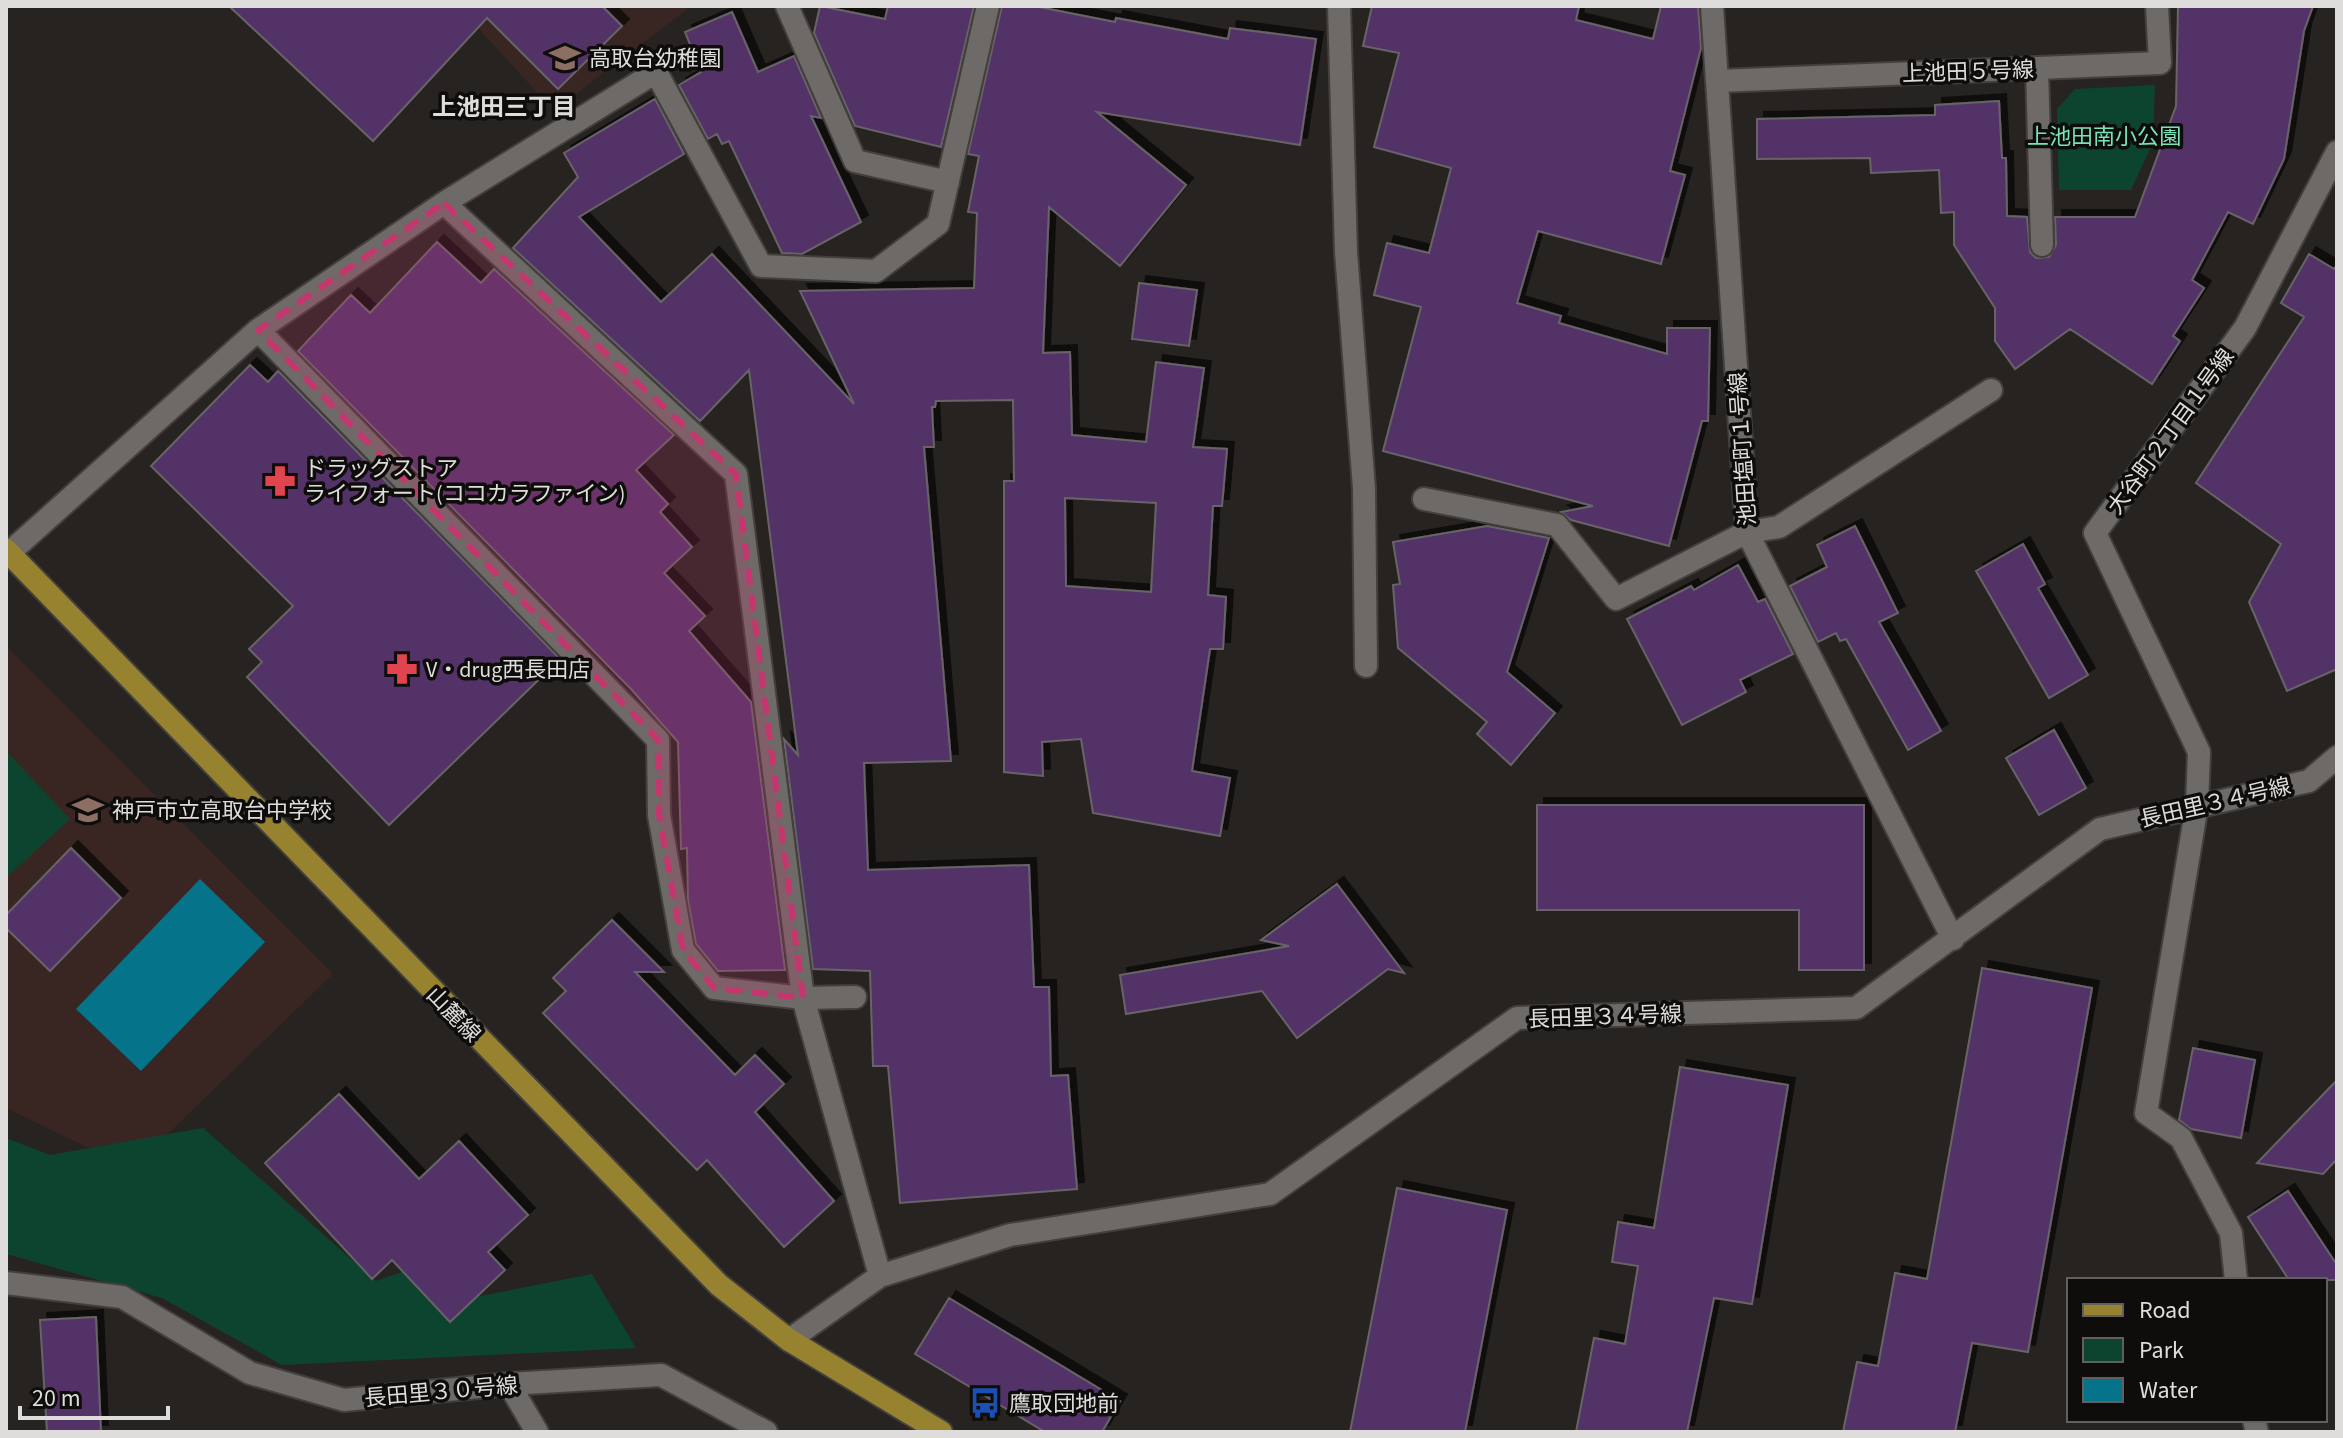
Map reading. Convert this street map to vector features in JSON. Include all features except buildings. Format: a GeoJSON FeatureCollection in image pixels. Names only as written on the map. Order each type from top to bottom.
{"type":"FeatureCollection","features":[{"type":"Feature","properties":{"kind":"main road","name":"山麓線"},"geometry":{"type":"LineString","coordinates":[[7,552],[719,1285],[789,1340],[941,1432]]}},
{"type":"Feature","properties":{"kind":"street"},"geometry":{"type":"LineString","coordinates":[[787,6],[855,161],[948,182]]}},
{"type":"Feature","properties":{"kind":"street"},"geometry":{"type":"LineString","coordinates":[[7,552],[258,330],[444,203],[656,72],[761,266],[876,271],[938,224],[988,6]]}},
{"type":"Feature","properties":{"kind":"street"},"geometry":{"type":"LineString","coordinates":[[1339,6],[1346,252],[1364,488],[1366,666]]}},
{"type":"Feature","properties":{"kind":"street","name":"池田塩町１号線"},"geometry":{"type":"LineString","coordinates":[[1712,6],[1747,532],[1953,939]]}},
{"type":"Feature","properties":{"kind":"street","name":"上池田５号線"},"geometry":{"type":"LineString","coordinates":[[1719,81],[2160,63],[2157,6]]}},
{"type":"Feature","properties":{"kind":"street"},"geometry":{"type":"LineString","coordinates":[[2037,68],[2042,245]]}},
{"type":"Feature","properties":{"kind":"street","name":"大谷町２丁目１号線"},"geometry":{"type":"LineString","coordinates":[[2197,805],[2199,752],[2095,533],[2245,328],[2337,152]]}},
{"type":"Feature","properties":{"kind":"street"},"geometry":{"type":"LineString","coordinates":[[444,203],[736,474],[803,998],[880,1276]]}},
{"type":"Feature","properties":{"kind":"street"},"geometry":{"type":"LineString","coordinates":[[258,330],[658,740],[659,815],[683,950],[714,988],[803,998],[855,997]]}},
{"type":"Feature","properties":{"kind":"street"},"geometry":{"type":"LineString","coordinates":[[1424,499],[1557,525],[1616,599],[1747,532],[1779,527],[1991,390]]}},
{"type":"Feature","properties":{"kind":"street","name":"長田里３４号線"},"geometry":{"type":"LineString","coordinates":[[789,1340],[880,1276],[1010,1235],[1270,1194],[1517,1018],[1856,1008],[2100,829],[2309,781],[2337,757]]}},
{"type":"Feature","properties":{"kind":"street"},"geometry":{"type":"LineString","coordinates":[[2197,805],[2146,1113],[2181,1138],[2231,1233],[2236,1278]]}},
{"type":"Feature","properties":{"kind":"street","name":"長田里３０号線"},"geometry":{"type":"LineString","coordinates":[[6,1283],[122,1297],[250,1373],[344,1400],[509,1384],[661,1375],[766,1432]]}},
{"type":"Feature","properties":{"kind":"street"},"geometry":{"type":"LineString","coordinates":[[509,1384],[537,1432]]}},
{"type":"Feature","properties":{"kind":"highlighted area"},"geometry":{"type":"Polygon","coordinates":[[[444,203],[736,474],[803,998],[714,988],[683,950],[659,815],[658,740],[258,330],[444,203]]]}},
{"type":"Feature","properties":{"kind":"shaded area","name":"高取台幼稚園"},"geometry":{"type":"Polygon","coordinates":[[[458,6],[691,6],[554,111],[458,6]]]}},
{"type":"Feature","properties":{"kind":"shaded area","name":"神戸市立高取台中学校"},"geometry":{"type":"Polygon","coordinates":[[[6,646],[333,974],[146,1155],[103,1155],[6,1108],[6,646]]]}},
{"type":"Feature","properties":{"kind":"green space","name":"上池田南小公園"},"geometry":{"type":"Polygon","coordinates":[[[2155,85],[2153,142],[2131,190],[2059,190],[2057,109],[2075,89],[2155,85]]]}},
{"type":"Feature","properties":{"kind":"green space"},"geometry":{"type":"Polygon","coordinates":[[[6,751],[70,819],[6,878],[6,751]]]}},
{"type":"Feature","properties":{"kind":"green space"},"geometry":{"type":"Polygon","coordinates":[[[203,1128],[376,1281],[439,1259],[470,1298],[592,1274],[636,1348],[282,1365],[162,1298],[6,1254],[6,1138],[50,1155],[203,1128]]]}},
{"type":"Feature","properties":{"kind":"water"},"geometry":{"type":"Polygon","coordinates":[[[200,879],[265,942],[141,1071],[76,1009],[200,879]]]}},
{"type":"Feature","properties":{"kind":"place","name":"高取台幼稚園"},"geometry":{"type":"Point","coordinates":[565,58]}},
{"type":"Feature","properties":{"kind":"place","name":"ドラッグストア ライフォート(ココカラファイン)"},"geometry":{"type":"Point","coordinates":[280,481]}},
{"type":"Feature","properties":{"kind":"place","name":"V・drug西長田店"},"geometry":{"type":"Point","coordinates":[402,669]}},
{"type":"Feature","properties":{"kind":"place","name":"神戸市立高取台中学校"},"geometry":{"type":"Point","coordinates":[88,810]}},
{"type":"Feature","properties":{"kind":"place","name":"鷹取団地前"},"geometry":{"type":"Point","coordinates":[985,1403]}},
{"type":"Feature","properties":{"kind":"district","name":"上池田三丁目"},"geometry":{"type":"Point","coordinates":[504,107]}}]}
